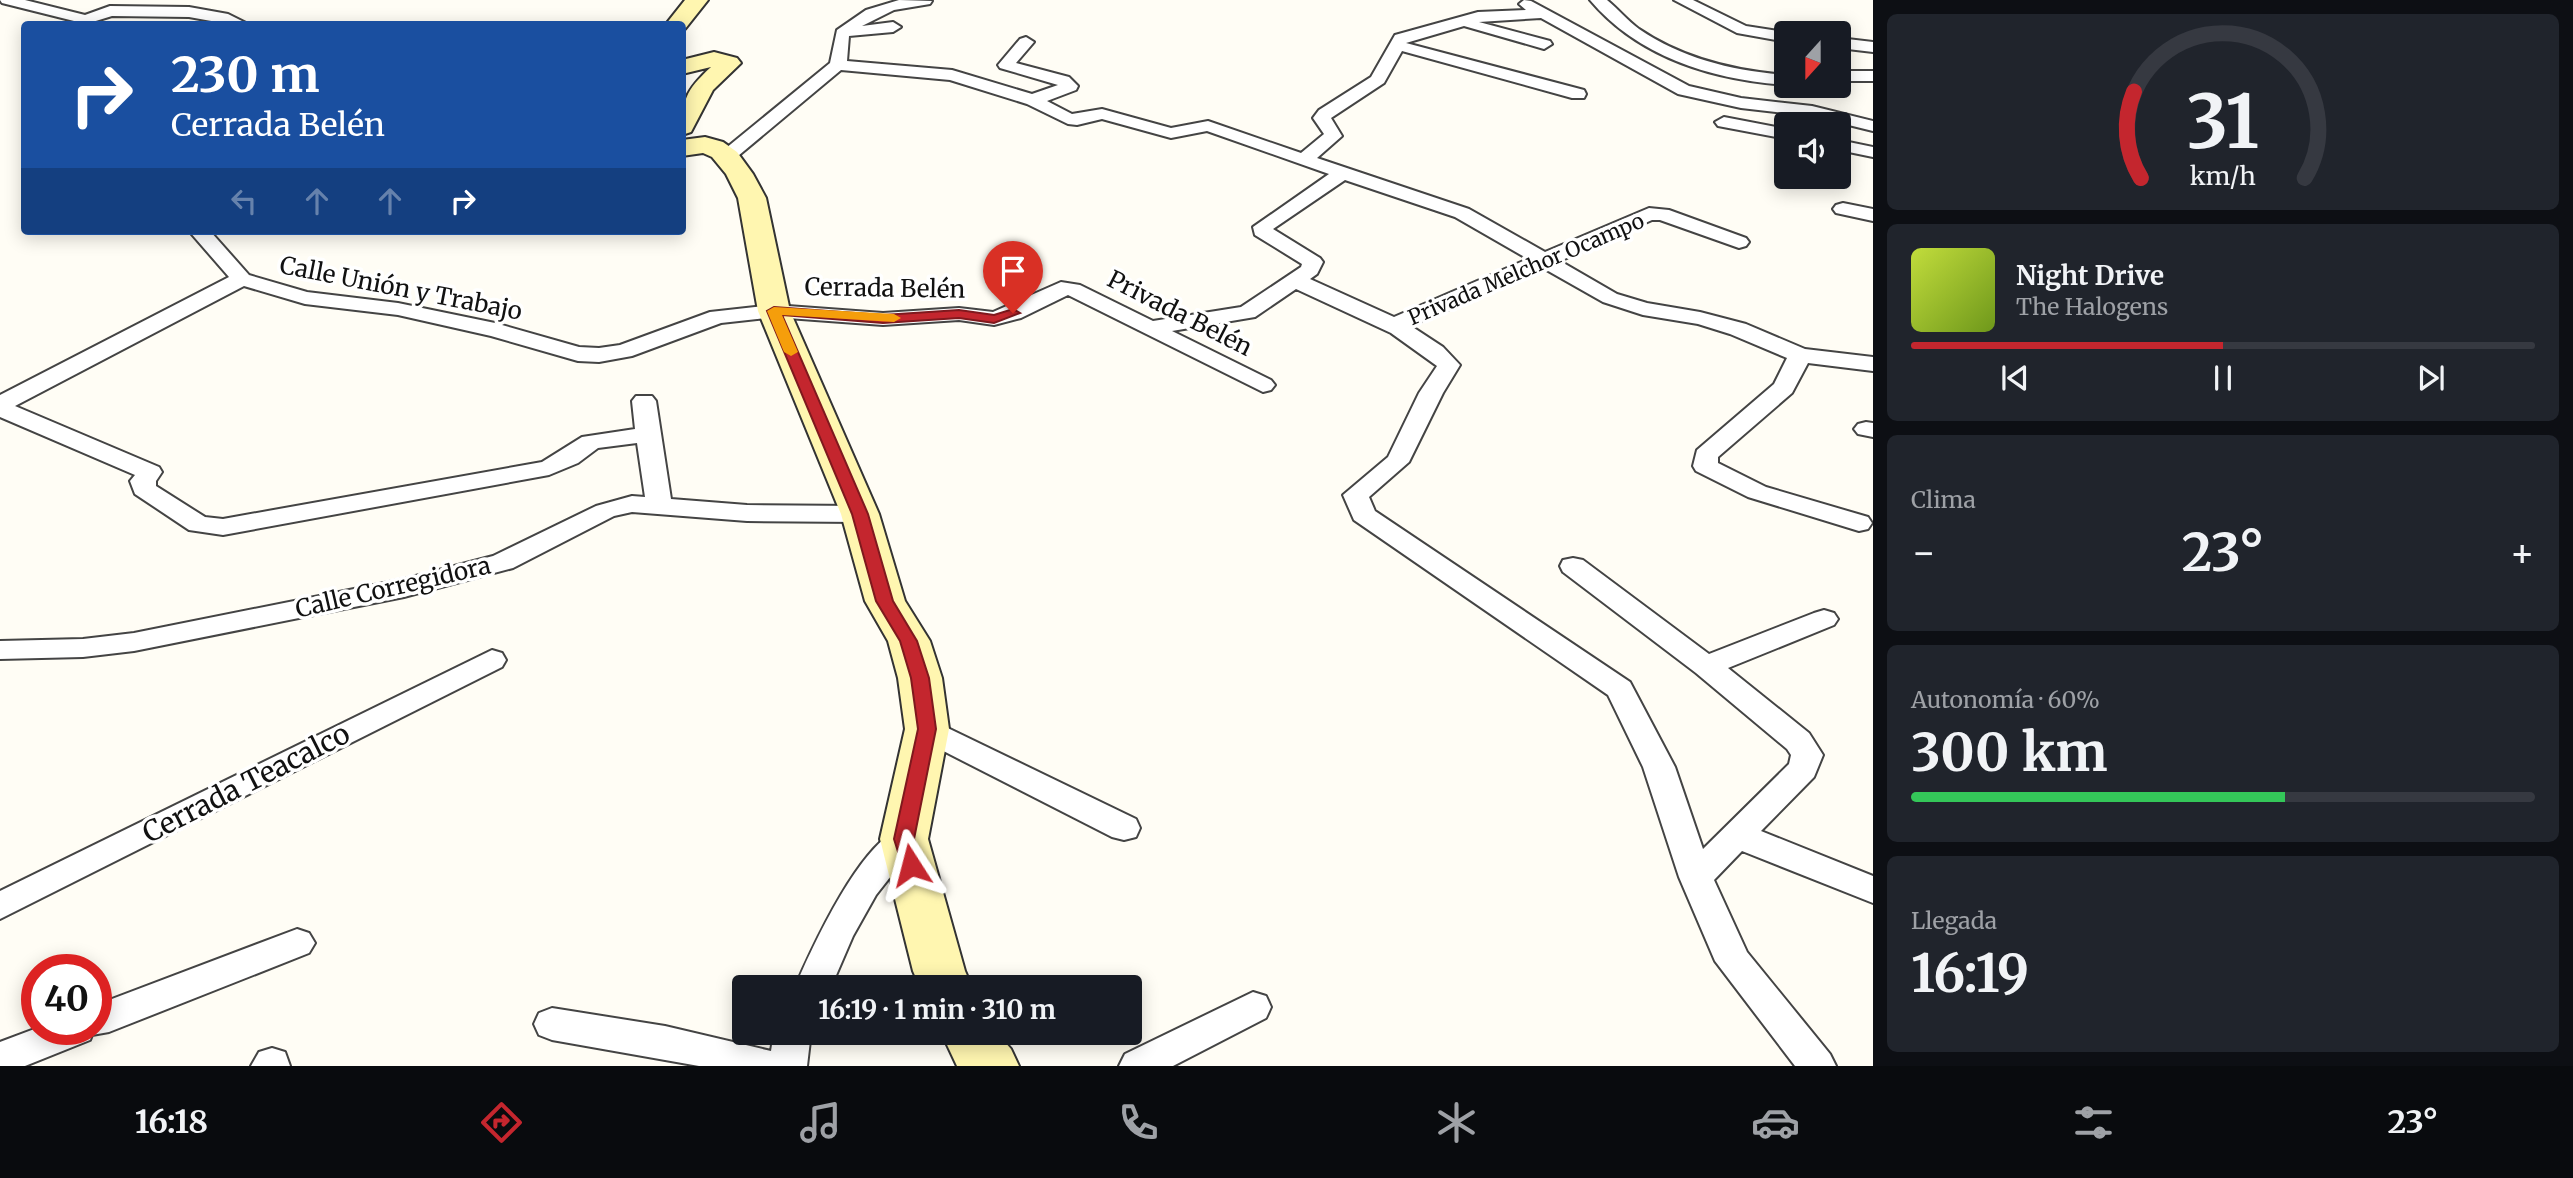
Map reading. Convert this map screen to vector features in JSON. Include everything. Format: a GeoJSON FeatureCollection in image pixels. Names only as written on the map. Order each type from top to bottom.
{"type":"FeatureCollection","features":[{"type":"Feature","properties":{"kind":"street"},"geometry":{"type":"LineString","coordinates":[[7,0],[86,20],[110,12],[189,12],[233,21]]}},
{"type":"Feature","properties":{"kind":"street"},"geometry":{"type":"LineString","coordinates":[[680,21],[697,0]]}},
{"type":"Feature","properties":{"kind":"street"},"geometry":{"type":"LineString","coordinates":[[1520,0],[1540,14],[1684,90],[1741,103],[1812,111],[1873,126]]}},
{"type":"Feature","properties":{"kind":"street"},"geometry":{"type":"LineString","coordinates":[[1597,0],[1631,30],[1679,57],[1738,74],[1774,78]]}},
{"type":"Feature","properties":{"kind":"street"},"geometry":{"type":"LineString","coordinates":[[1681,0],[1742,30],[1774,35]]}},
{"type":"Feature","properties":{"kind":"street"},"geometry":{"type":"LineString","coordinates":[[838,65],[842,33],[865,14],[879,8],[925,1]]}},
{"type":"Feature","properties":{"kind":"street"},"geometry":{"type":"LineString","coordinates":[[1304,160],[1333,136],[1322,118],[1325,114],[1378,80],[1401,38],[1478,16],[1540,14]]}},
{"type":"Feature","properties":{"kind":"street"},"geometry":{"type":"LineString","coordinates":[[1458,22],[1544,44]]}},
{"type":"Feature","properties":{"kind":"street"},"geometry":{"type":"LineString","coordinates":[[842,33],[893,27]]}},
{"type":"Feature","properties":{"kind":"street"},"geometry":{"type":"LineString","coordinates":[[1726,42],[1742,30]]}},
{"type":"Feature","properties":{"kind":"street"},"geometry":{"type":"LineString","coordinates":[[1026,42],[1006,65],[1063,81],[1070,86],[1033,100]]}},
{"type":"Feature","properties":{"kind":"street"},"geometry":{"type":"LineString","coordinates":[[1396,45],[1578,94]]}},
{"type":"Feature","properties":{"kind":"street"},"geometry":{"type":"LineString","coordinates":[[1852,45],[1873,47]]}},
{"type":"Feature","properties":{"kind":"street"},"geometry":{"type":"LineString","coordinates":[[686,66],[714,59],[729,62],[703,87],[686,119]]}},
{"type":"Feature","properties":{"kind":"street"},"geometry":{"type":"LineString","coordinates":[[726,157],[838,65],[952,75],[1033,100],[1068,119],[1083,120],[1102,114],[1171,133],[1208,127],[1462,214],[1610,298],[1643,309],[1700,318],[1738,329],[1800,355],[1873,364]]}},
{"type":"Feature","properties":{"kind":"street"},"geometry":{"type":"LineString","coordinates":[[1852,76],[1873,76]]}},
{"type":"Feature","properties":{"kind":"street"},"geometry":{"type":"LineString","coordinates":[[1114,116],[1133,108]]}},
{"type":"Feature","properties":{"kind":"street"},"geometry":{"type":"LineString","coordinates":[[1724,121],[1774,131]]}},
{"type":"Feature","properties":{"kind":"street"},"geometry":{"type":"LineString","coordinates":[[686,148],[706,145],[716,149],[726,157],[744,181],[752,198],[774,311],[860,514],[885,601],[909,641],[920,678],[927,729],[904,839],[941,975]]}},
{"type":"Feature","properties":{"kind":"street"},"geometry":{"type":"LineString","coordinates":[[1851,147],[1873,152]]}},
{"type":"Feature","properties":{"kind":"street"},"geometry":{"type":"LineString","coordinates":[[1148,328],[1247,312],[1310,270],[1313,262],[1267,236],[1262,231],[1263,227],[1342,174]]}},
{"type":"Feature","properties":{"kind":"street"},"geometry":{"type":"LineString","coordinates":[[1843,209],[1873,215]]}},
{"type":"Feature","properties":{"kind":"street","name":"Privada Melchor Ocampo"},"geometry":{"type":"LineString","coordinates":[[1392,326],[1649,214],[1662,215],[1739,242]]}},
{"type":"Feature","properties":{"kind":"street"},"geometry":{"type":"LineString","coordinates":[[203,235],[242,279]]}},
{"type":"Feature","properties":{"kind":"street","name":"Calle Unión y Trabajo"},"geometry":{"type":"LineString","coordinates":[[0,406],[242,279],[305,298],[398,309],[495,330],[578,354],[599,355],[624,351],[718,317],[774,311]]}},
{"type":"Feature","properties":{"kind":"street"},"geometry":{"type":"LineString","coordinates":[[1296,281],[1435,349],[1449,365],[1431,393],[1403,453],[1397,462],[1356,495],[1358,506],[1363,515],[1620,689],[1659,767],[1696,877],[1733,961],[1817,1066]]}},
{"type":"Feature","properties":{"kind":"street","name":"Cerrada Belén"},"geometry":{"type":"LineString","coordinates":[[774,311],[883,319],[959,314],[994,319],[1013,313],[1061,288],[1073,289]]}},
{"type":"Feature","properties":{"kind":"street","name":"Privada Belén"},"geometry":{"type":"LineString","coordinates":[[1073,289],[1263,385]]}},
{"type":"Feature","properties":{"kind":"street"},"geometry":{"type":"LineString","coordinates":[[1800,355],[1784,388],[1706,455],[1704,467],[1756,492],[1859,523]]}},
{"type":"Feature","properties":{"kind":"street"},"geometry":{"type":"LineString","coordinates":[[644,401],[659,505]]}},
{"type":"Feature","properties":{"kind":"street"},"geometry":{"type":"LineString","coordinates":[[0,406],[150,472],[143,481],[144,489],[162,503],[208,527],[223,527],[549,468],[591,442],[648,433]]}},
{"type":"Feature","properties":{"kind":"street","name":"Calle Corregidora"},"geometry":{"type":"LineString","coordinates":[[0,649],[83,648],[134,642],[404,588],[503,562],[605,511],[632,504],[747,513],[860,514]]}},
{"type":"Feature","properties":{"kind":"street"},"geometry":{"type":"LineString","coordinates":[[1573,566],[1706,666],[1798,741],[1807,755],[1803,769],[1696,877]]}},
{"type":"Feature","properties":{"kind":"street"},"geometry":{"type":"LineString","coordinates":[[1706,666],[1824,619]]}},
{"type":"Feature","properties":{"kind":"street","name":"Cerrada Teacalco"},"geometry":{"type":"LineString","coordinates":[[0,905],[492,660]]}},
{"type":"Feature","properties":{"kind":"street"},"geometry":{"type":"LineString","coordinates":[[927,729],[1124,828]]}},
{"type":"Feature","properties":{"kind":"street"},"geometry":{"type":"LineString","coordinates":[[1737,835],[1873,890]]}},
{"type":"Feature","properties":{"kind":"street"},"geometry":{"type":"LineString","coordinates":[[818,975],[837,932],[864,886],[904,839]]}},
{"type":"Feature","properties":{"kind":"street"},"geometry":{"type":"LineString","coordinates":[[112,1015],[297,943]]}},
{"type":"Feature","properties":{"kind":"street"},"geometry":{"type":"LineString","coordinates":[[1138,1066],[1253,1007]]}},
{"type":"Feature","properties":{"kind":"street"},"geometry":{"type":"LineString","coordinates":[[552,1024],[665,1042],[767,1066]]}},
{"type":"Feature","properties":{"kind":"street"},"geometry":{"type":"LineString","coordinates":[[0,1059],[36,1045]]}},
{"type":"Feature","properties":{"kind":"street"},"geometry":{"type":"LineString","coordinates":[[788,1066],[791,1045]]}},
{"type":"Feature","properties":{"kind":"street"},"geometry":{"type":"LineString","coordinates":[[974,1045],[991,1066]]}},
{"type":"Feature","properties":{"kind":"slow traffic"},"geometry":{"type":"LineString","coordinates":[[791,352],[774,311],[894,318]]}},
{"type":"Feature","properties":{"kind":"route"},"geometry":{"type":"LineString","coordinates":[[911,865],[904,839],[927,729],[920,678],[909,641],[885,601],[860,514],[774,311],[883,319],[959,314],[994,319],[1013,313]]}}]}
